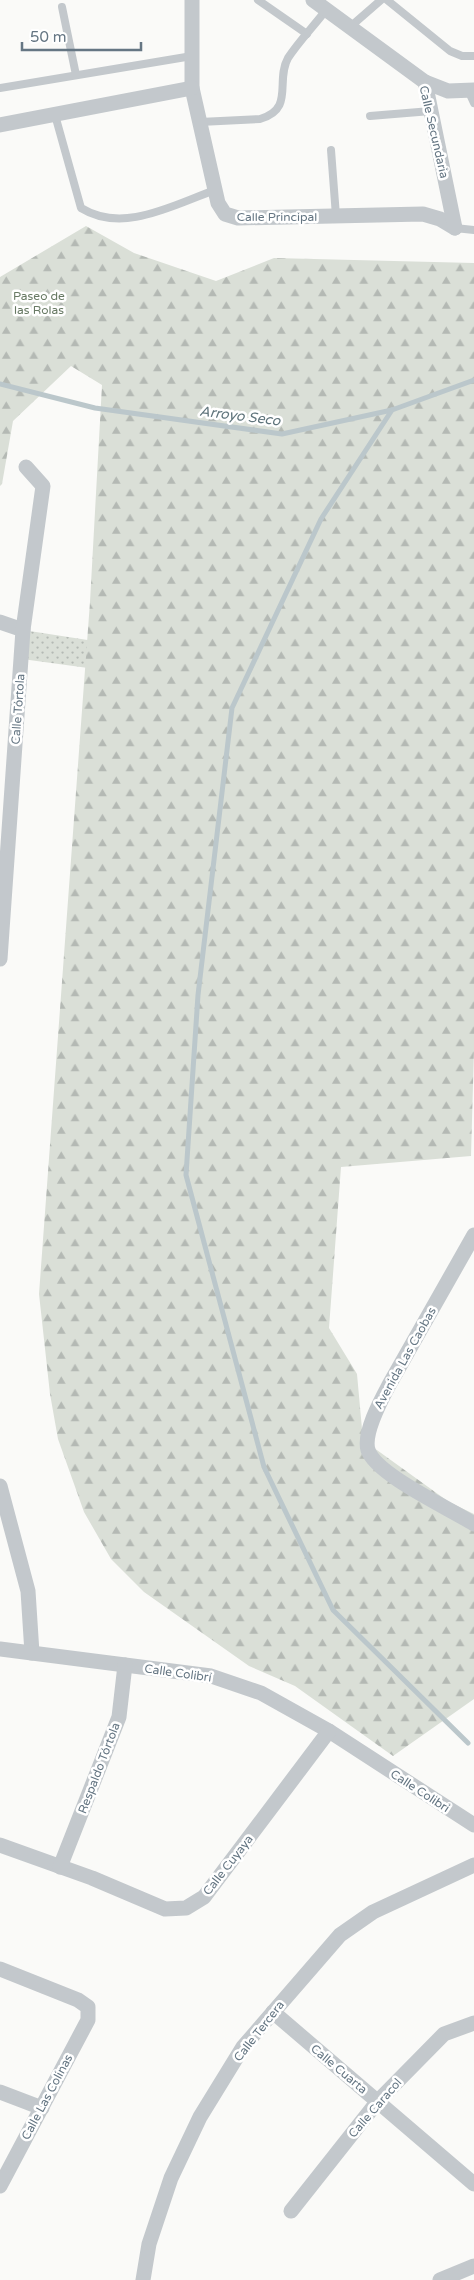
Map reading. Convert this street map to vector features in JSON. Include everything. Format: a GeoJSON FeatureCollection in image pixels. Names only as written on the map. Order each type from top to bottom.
{"type":"FeatureCollection","features":[{"type":"Feature","properties":{"kind":"street","name":"Calle Principal"},"geometry":{"type":"LineString","coordinates":[[192,0],[192,88],[220,209],[231,217],[423,214],[440,219],[455,228]]}},
{"type":"Feature","properties":{"kind":"street","name":"Calle Secundaria"},"geometry":{"type":"LineString","coordinates":[[313,0],[425,82],[455,228]]}},
{"type":"Feature","properties":{"kind":"street"},"geometry":{"type":"LineString","coordinates":[[425,82],[448,91],[472,95]]}},
{"type":"Feature","properties":{"kind":"street"},"geometry":{"type":"LineString","coordinates":[[0,125],[192,88]]}},
{"type":"Feature","properties":{"kind":"street","name":"Calle Tórtola"},"geometry":{"type":"LineString","coordinates":[[0,959],[23,630],[43,486],[26,468]]}},
{"type":"Feature","properties":{"kind":"street"},"geometry":{"type":"LineString","coordinates":[[0,622],[23,630]]}},
{"type":"Feature","properties":{"kind":"street","name":"Avenida Las Caobas"},"geometry":{"type":"LineString","coordinates":[[474,1235],[377,1407],[367,1440],[371,1456],[387,1472],[474,1524]]}},
{"type":"Feature","properties":{"kind":"street"},"geometry":{"type":"LineString","coordinates":[[0,1486],[28,1591],[32,1653]]}},
{"type":"Feature","properties":{"kind":"street","name":"Calle Colibrí"},"geometry":{"type":"LineString","coordinates":[[0,1649],[211,1676],[261,1693],[329,1731],[368,1756]]}},
{"type":"Feature","properties":{"kind":"street","name":"Respaldo Tórtola"},"geometry":{"type":"LineString","coordinates":[[60,1868],[119,1717],[124,1665]]}},
{"type":"Feature","properties":{"kind":"street","name":"Calle Cuyaya"},"geometry":{"type":"LineString","coordinates":[[0,1845],[92,1878],[165,1908],[186,1908],[204,1897],[329,1731]]}},
{"type":"Feature","properties":{"kind":"street","name":"Calle Colibri"},"geometry":{"type":"LineString","coordinates":[[368,1756],[474,1825]]}},
{"type":"Feature","properties":{"kind":"street","name":"Calle Tercera"},"geometry":{"type":"LineString","coordinates":[[143,2280],[149,2244],[171,2178],[200,2117],[243,2047],[340,1935],[373,1912],[474,1865]]}},
{"type":"Feature","properties":{"kind":"street","name":"Calle Las Colinas"},"geometry":{"type":"LineString","coordinates":[[0,1969],[78,2000],[88,2007],[88,2020],[0,2186]]}},
{"type":"Feature","properties":{"kind":"street","name":"Calle Cuarta"},"geometry":{"type":"LineString","coordinates":[[273,2012],[474,2184]]}},
{"type":"Feature","properties":{"kind":"street","name":"Calle Caracol"},"geometry":{"type":"LineString","coordinates":[[291,2211],[378,2101],[444,2034],[474,2023]]}},
{"type":"Feature","properties":{"kind":"street"},"geometry":{"type":"LineString","coordinates":[[0,2092],[42,2108]]}},
{"type":"Feature","properties":{"kind":"street"},"geometry":{"type":"LineString","coordinates":[[440,2280],[474,2266]]}},
{"type":"Feature","properties":{"kind":"lane"},"geometry":{"type":"LineString","coordinates":[[258,0],[307,34]]}},
{"type":"Feature","properties":{"kind":"lane"},"geometry":{"type":"LineString","coordinates":[[350,27],[381,0]]}},
{"type":"Feature","properties":{"kind":"lane"},"geometry":{"type":"LineString","coordinates":[[387,0],[450,51],[462,56],[474,56]]}},
{"type":"Feature","properties":{"kind":"lane"},"geometry":{"type":"LineString","coordinates":[[62,7],[76,75]]}},
{"type":"Feature","properties":{"kind":"lane"},"geometry":{"type":"LineString","coordinates":[[200,122],[260,119],[269,116],[277,110],[283,94],[285,65],[326,10]]}},
{"type":"Feature","properties":{"kind":"lane"},"geometry":{"type":"LineString","coordinates":[[0,88],[192,56]]}},
{"type":"Feature","properties":{"kind":"lane"},"geometry":{"type":"LineString","coordinates":[[370,116],[431,110]]}},
{"type":"Feature","properties":{"kind":"lane"},"geometry":{"type":"LineString","coordinates":[[55,115],[81,208],[94,216],[115,220],[147,215],[215,190]]}},
{"type":"Feature","properties":{"kind":"lane"},"geometry":{"type":"LineString","coordinates":[[332,150],[336,216]]}},
{"type":"Feature","properties":{"kind":"lane"},"geometry":{"type":"LineString","coordinates":[[455,228],[474,230]]}},
{"type":"Feature","properties":{"kind":"green space","name":"Paseo de las Rolas"},"geometry":{"type":"Polygon","coordinates":[[[86,226],[134,253],[216,281],[274,258],[474,263],[474,1049],[471,1156],[341,1167],[329,1328],[357,1374],[363,1440],[449,1502],[474,1514],[474,1699],[393,1756],[295,1686],[249,1666],[144,1592],[111,1559],[84,1512],[58,1439],[50,1394],[39,1294],[90,602],[102,385],[71,366],[13,421],[2,484],[0,486],[0,277],[86,226]]]}},
{"type":"Feature","properties":{"kind":"green space"},"geometry":{"type":"Polygon","coordinates":[[[23,630],[94,641],[88,668],[22,659],[23,630]]]}},
{"type":"Feature","properties":{"kind":"waterway","name":"Arroyo Seco"},"geometry":{"type":"LineString","coordinates":[[0,384],[95,408],[282,434],[392,410],[474,380]]}},
{"type":"Feature","properties":{"kind":"waterway"},"geometry":{"type":"LineString","coordinates":[[392,410],[321,519],[232,708],[198,995],[186,1175],[264,1467],[333,1610],[468,1743]]}}]}
